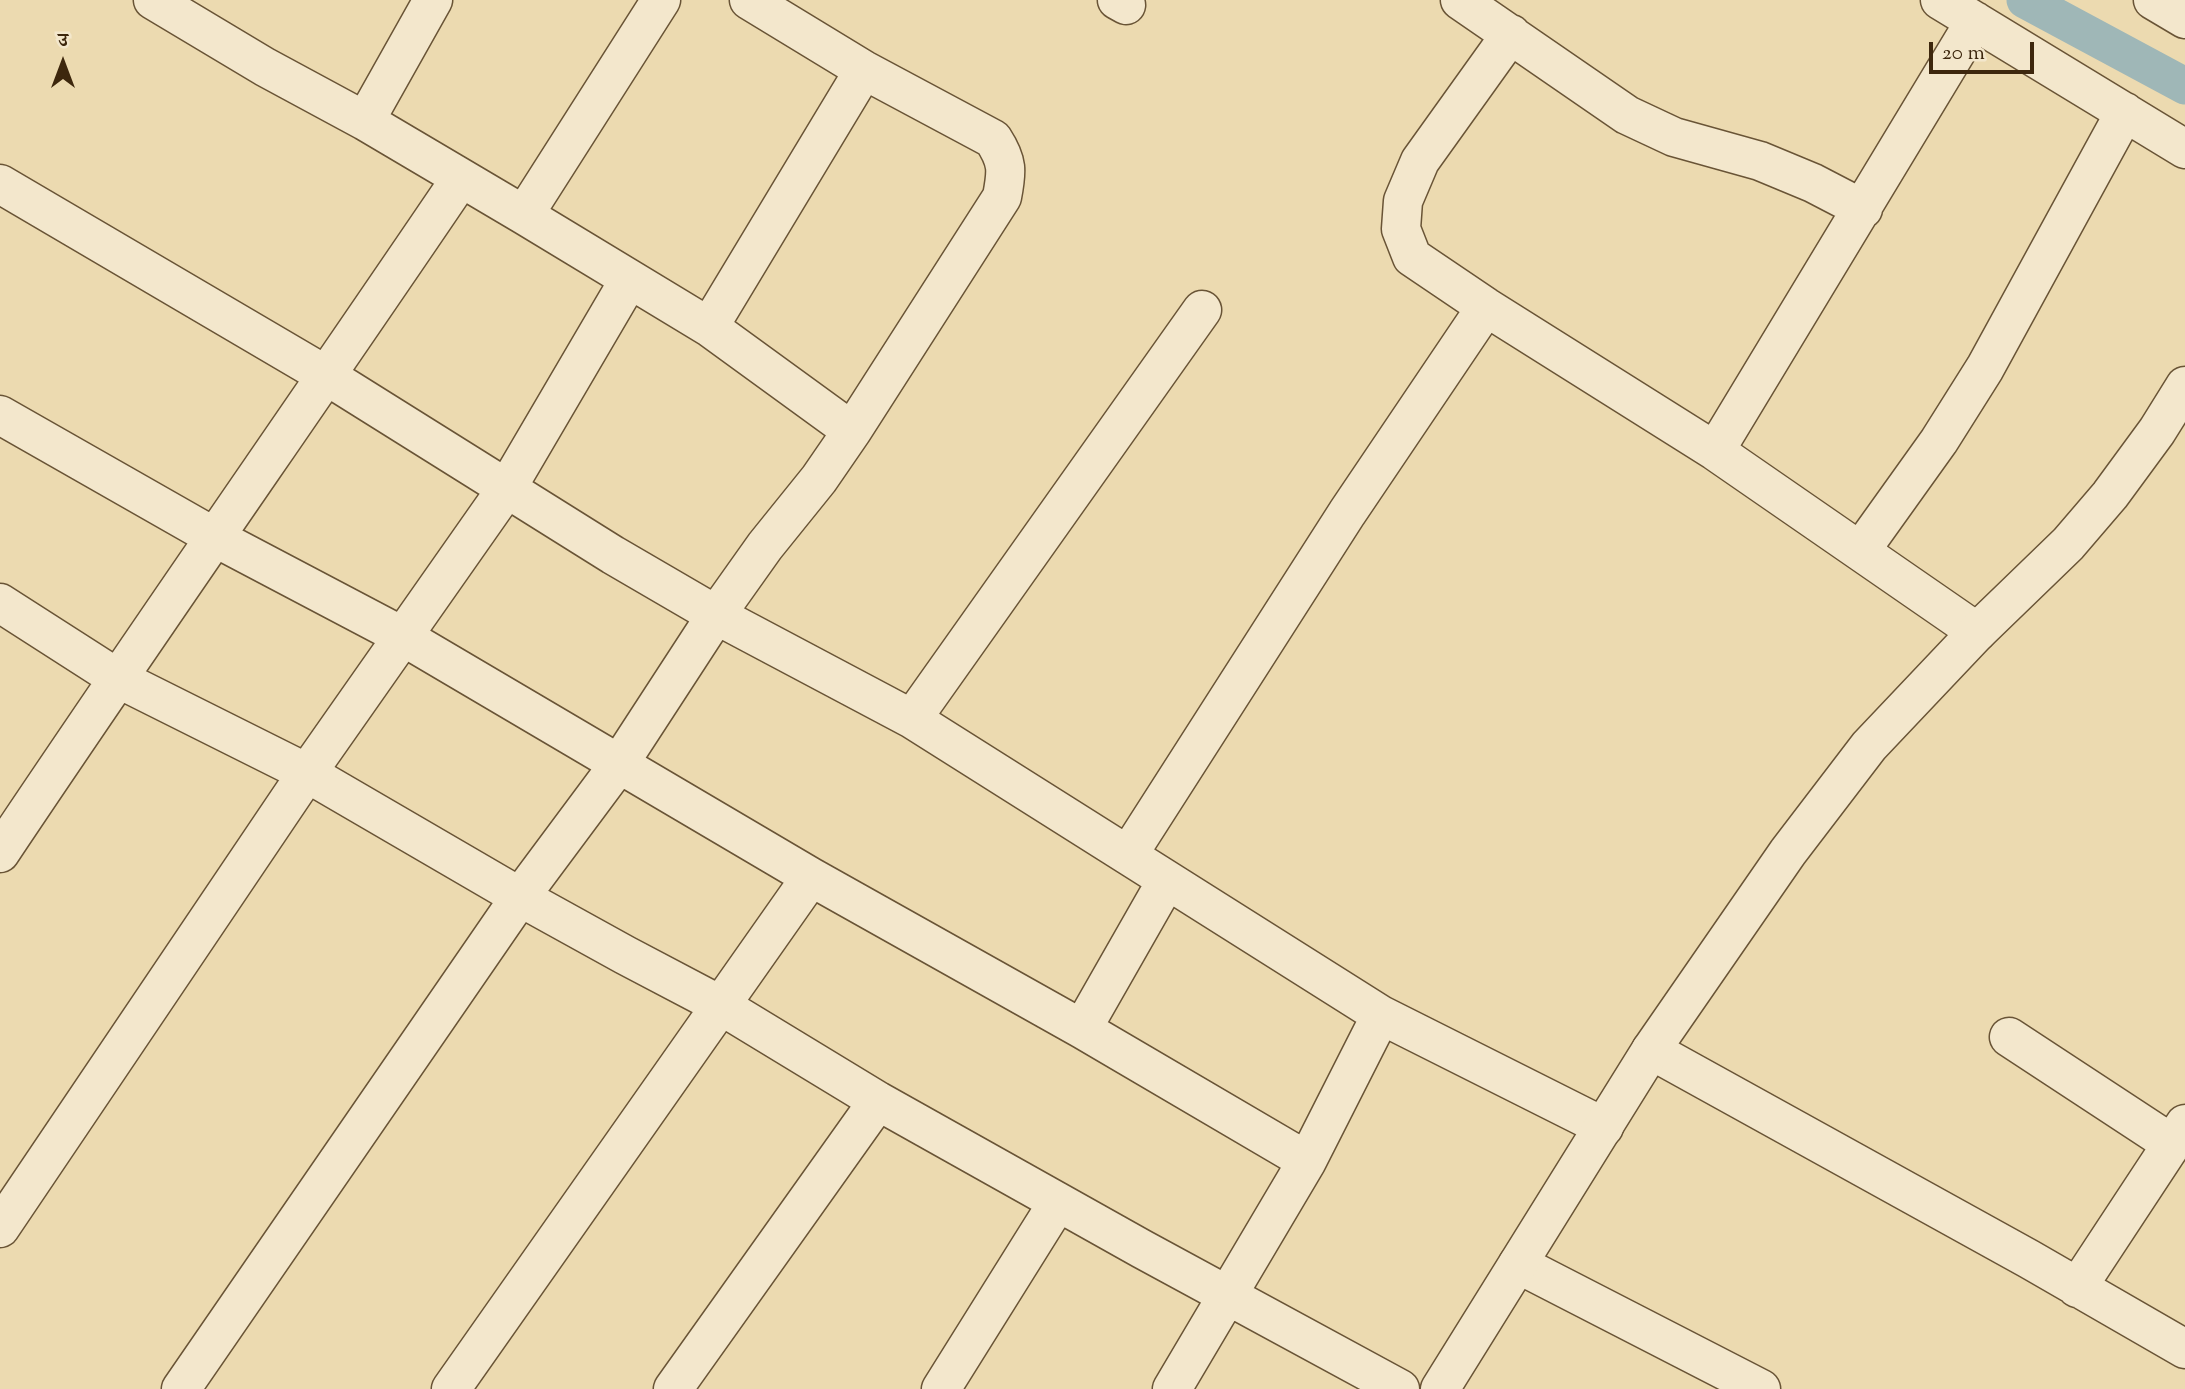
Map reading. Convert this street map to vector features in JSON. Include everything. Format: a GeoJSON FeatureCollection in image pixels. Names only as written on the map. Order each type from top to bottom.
{"type":"FeatureCollection","features":[{"type":"Feature","properties":{"kind":"street"},"geometry":{"type":"LineString","coordinates":[[153,0],[265,67],[365,121],[709,327],[852,431]]}},
{"type":"Feature","properties":{"kind":"street"},"geometry":{"type":"LineString","coordinates":[[365,121],[433,0]]}},
{"type":"Feature","properties":{"kind":"street"},"geometry":{"type":"LineString","coordinates":[[524,215],[661,0]]}},
{"type":"Feature","properties":{"kind":"street"},"geometry":{"type":"LineString","coordinates":[[181,1389],[520,897],[619,764],[716,615],[765,546],[819,479],[1002,197],[1007,173],[1003,155],[993,139],[864,70],[749,0]]}},
{"type":"Feature","properties":{"kind":"street"},"geometry":{"type":"LineString","coordinates":[[1460,0],[1627,115],[1674,138],[1760,162],[1814,183],[1863,209]]}},
{"type":"Feature","properties":{"kind":"street"},"geometry":{"type":"LineString","coordinates":[[1940,0],[2185,149]]}},
{"type":"Feature","properties":{"kind":"street"},"geometry":{"type":"LineString","coordinates":[[1715,451],[1975,21]]}},
{"type":"Feature","properties":{"kind":"street"},"geometry":{"type":"LineString","coordinates":[[1511,34],[1420,161],[1403,201],[1401,229],[1412,257],[1486,307],[1715,451],[1978,632]]}},
{"type":"Feature","properties":{"kind":"street"},"geometry":{"type":"LineString","coordinates":[[709,327],[864,70]]}},
{"type":"Feature","properties":{"kind":"street"},"geometry":{"type":"LineString","coordinates":[[1861,550],[1940,441],[1985,368],[2124,112]]}},
{"type":"Feature","properties":{"kind":"street"},"geometry":{"type":"LineString","coordinates":[[0,853],[461,178]]}},
{"type":"Feature","properties":{"kind":"street"},"geometry":{"type":"LineString","coordinates":[[0,184],[327,376],[613,555],[716,615],[912,719],[1381,1015],[1604,1128]]}},
{"type":"Feature","properties":{"kind":"street"},"geometry":{"type":"LineString","coordinates":[[0,1228],[307,773],[508,488],[629,280]]}},
{"type":"Feature","properties":{"kind":"street"},"geometry":{"type":"LineString","coordinates":[[1128,855],[1347,513],[1486,307]]}},
{"type":"Feature","properties":{"kind":"street"},"geometry":{"type":"LineString","coordinates":[[912,719],[1202,310]]}},
{"type":"Feature","properties":{"kind":"street"},"geometry":{"type":"LineString","coordinates":[[1440,1389],[1651,1050],[1788,852],[1861,757],[1978,632],[2068,544],[2110,495],[2157,431],[2185,386]]}},
{"type":"Feature","properties":{"kind":"street"},"geometry":{"type":"LineString","coordinates":[[0,415],[216,538],[402,636],[518,702],[811,877],[1082,1029],[1307,1161]]}},
{"type":"Feature","properties":{"kind":"street"},"geometry":{"type":"LineString","coordinates":[[0,603],[117,678],[307,773],[520,897],[720,1004],[878,1101],[1400,1389]]}},
{"type":"Feature","properties":{"kind":"street"},"geometry":{"type":"LineString","coordinates":[[452,1389],[811,877]]}},
{"type":"Feature","properties":{"kind":"street"},"geometry":{"type":"LineString","coordinates":[[1082,1029],[1167,880]]}},
{"type":"Feature","properties":{"kind":"street"},"geometry":{"type":"LineString","coordinates":[[1172,1389],[1307,1161],[1381,1015]]}},
{"type":"Feature","properties":{"kind":"street"},"geometry":{"type":"LineString","coordinates":[[2009,1037],[2178,1134],[2077,1288]]}},
{"type":"Feature","properties":{"kind":"street"},"geometry":{"type":"LineString","coordinates":[[1651,1050],[2029,1259],[2185,1349]]}},
{"type":"Feature","properties":{"kind":"street"},"geometry":{"type":"LineString","coordinates":[[673,1389],[878,1101]]}},
{"type":"Feature","properties":{"kind":"street"},"geometry":{"type":"LineString","coordinates":[[941,1389],[1058,1202]]}},
{"type":"Feature","properties":{"kind":"street"},"geometry":{"type":"LineString","coordinates":[[1518,1264],[1761,1389]]}},
{"type":"Feature","properties":{"kind":"waterway"},"geometry":{"type":"LineString","coordinates":[[2025,0],[2185,86]]}}]}
